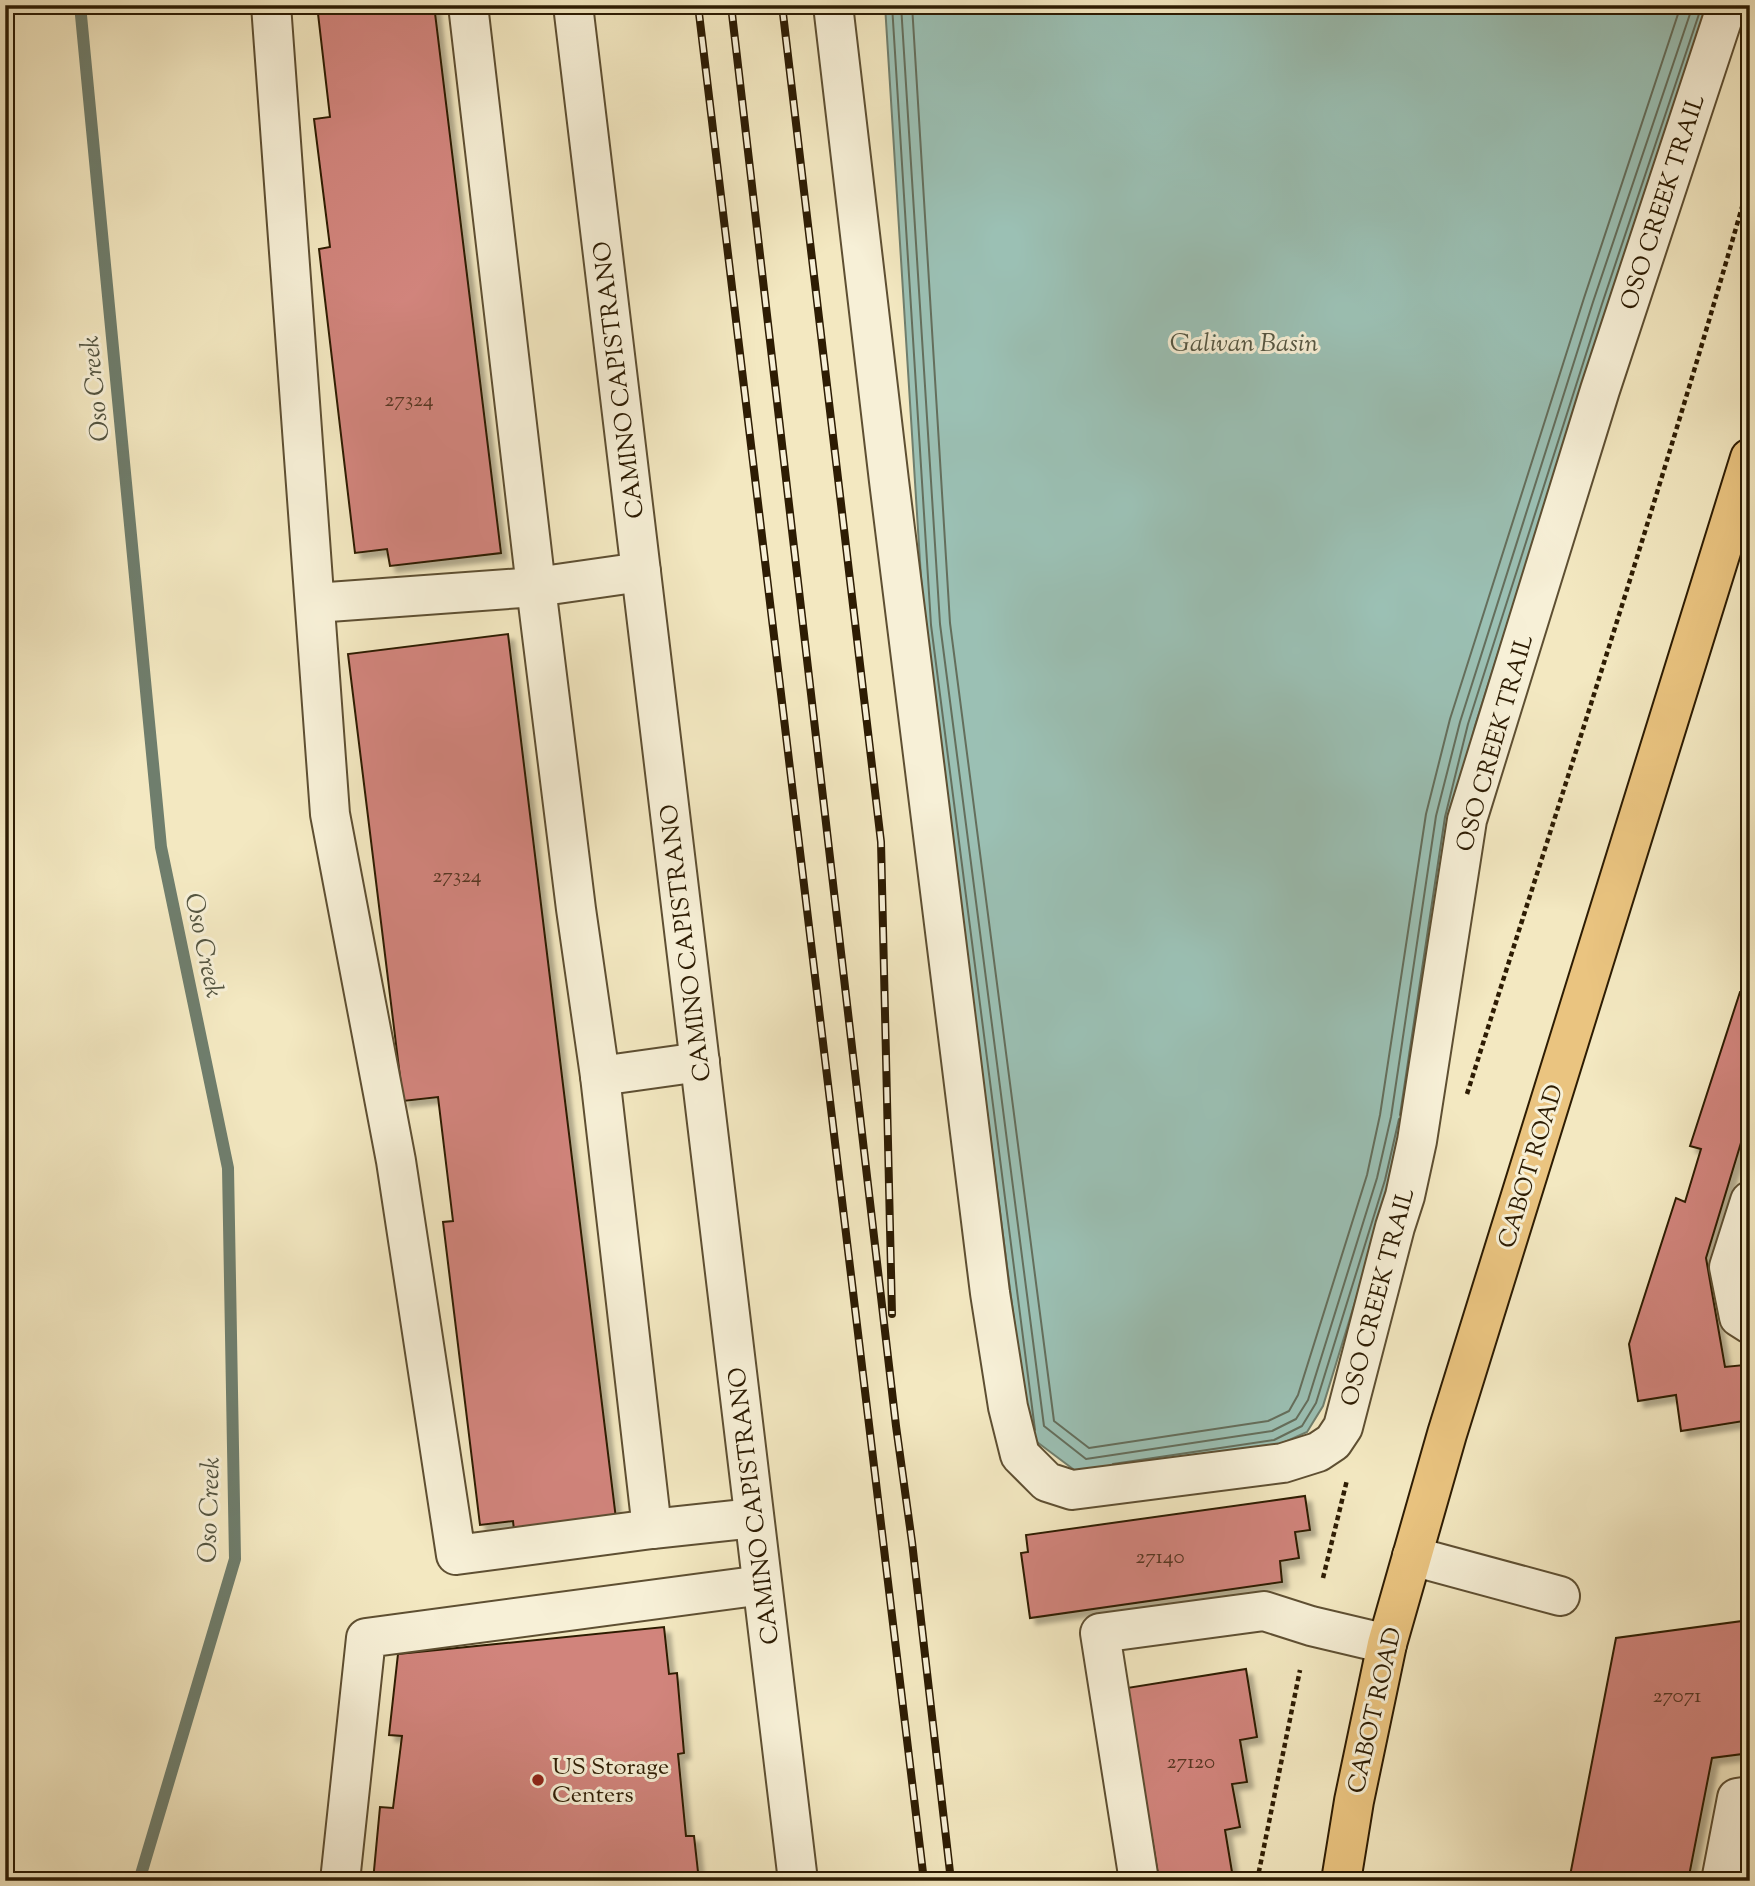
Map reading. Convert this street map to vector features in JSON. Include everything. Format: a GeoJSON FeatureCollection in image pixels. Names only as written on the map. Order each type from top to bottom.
{"type":"FeatureCollection","features":[{"type":"Feature","properties":{"kind":"main road","name":"CABOT ROAD"},"geometry":{"type":"LineString","coordinates":[[1341,1881],[1353,1801],[1387,1644],[1451,1420],[1750,458]]}},
{"type":"Feature","properties":{"kind":"street"},"geometry":{"type":"LineString","coordinates":[[271,5],[330,814],[396,1161],[456,1555],[754,1518]]}},
{"type":"Feature","properties":{"kind":"street"},"geometry":{"type":"LineString","coordinates":[[468,5],[574,896],[600,1076],[652,1529]]}},
{"type":"Feature","properties":{"kind":"street","name":"CAMINO CAPISTRANO"},"geometry":{"type":"LineString","coordinates":[[573,5],[798,1881]]}},
{"type":"Feature","properties":{"kind":"street"},"geometry":{"type":"LineString","coordinates":[[833,5],[990,1293],[1008,1407],[1020,1455],[1047,1482],[1072,1490],[1283,1463],[1318,1452],[1334,1442],[1343,1427]]}},
{"type":"Feature","properties":{"kind":"street","name":"OSO CREEK TRAIL"},"geometry":{"type":"LineString","coordinates":[[1343,1427],[1408,1182],[1432,1051],[1467,820],[1600,390],[1727,5]]}},
{"type":"Feature","properties":{"kind":"street"},"geometry":{"type":"LineString","coordinates":[[315,603],[536,587],[641,572]]}},
{"type":"Feature","properties":{"kind":"street"},"geometry":{"type":"LineString","coordinates":[[600,1076],[700,1062]]}},
{"type":"Feature","properties":{"kind":"street"},"geometry":{"type":"LineString","coordinates":[[1750,1201],[1729,1267],[1739,1317],[1750,1324]]}},
{"type":"Feature","properties":{"kind":"street"},"geometry":{"type":"LineString","coordinates":[[1412,1556],[1560,1596]]}},
{"type":"Feature","properties":{"kind":"street"},"geometry":{"type":"LineString","coordinates":[[340,1881],[366,1638],[762,1585]]}},
{"type":"Feature","properties":{"kind":"street"},"geometry":{"type":"LineString","coordinates":[[1139,1881],[1100,1633],[1264,1611],[1311,1626],[1387,1644]]}},
{"type":"Feature","properties":{"kind":"street"},"geometry":{"type":"LineString","coordinates":[[1721,1881],[1737,1798],[1750,1796]]}},
{"type":"Feature","properties":{"kind":"path"},"geometry":{"type":"LineString","coordinates":[[1464,1105],[1598,685],[1705,338],[1750,179]]}},
{"type":"Feature","properties":{"kind":"path","name":"OSO CREEK TRAIL"},"geometry":{"type":"LineString","coordinates":[[1323,1578],[1353,1456],[1343,1427]]}},
{"type":"Feature","properties":{"kind":"path"},"geometry":{"type":"LineString","coordinates":[[1257,1881],[1300,1670]]}},
{"type":"Feature","properties":{"kind":"water","name":"Galivan Basin"},"geometry":{"type":"Polygon","coordinates":[[[885,5],[1710,5],[1608,306],[1475,726],[1452,818],[1392,1182],[1323,1406],[1307,1432],[1276,1446],[1081,1475],[1029,1436],[924,625],[885,5]]]}},
{"type":"Feature","properties":{"kind":"building"},"geometry":{"type":"Polygon","coordinates":[[[317,5],[434,5],[501,553],[390,566],[387,549],[355,553],[319,249],[330,247],[314,119],[330,117],[317,5]]]}},
{"type":"Feature","properties":{"kind":"building"},"geometry":{"type":"Polygon","coordinates":[[[508,634],[617,1527],[515,1539],[513,1521],[480,1525],[443,1222],[453,1221],[438,1097],[403,1101],[348,654],[508,634]]]}},
{"type":"Feature","properties":{"kind":"building"},"geometry":{"type":"Polygon","coordinates":[[[1750,990],[1750,1113],[1706,1258],[1725,1367],[1744,1365],[1750,1420],[1681,1431],[1676,1395],[1638,1401],[1629,1344],[1676,1198],[1685,1202],[1701,1149],[1690,1146],[1740,992],[1749,993],[1750,990]]]}},
{"type":"Feature","properties":{"kind":"building"},"geometry":{"type":"Polygon","coordinates":[[[1750,1364],[1750,1408],[1744,1365],[1750,1364]]]}},
{"type":"Feature","properties":{"kind":"building"},"geometry":{"type":"Polygon","coordinates":[[[1305,1496],[1310,1530],[1295,1532],[1299,1558],[1280,1561],[1282,1582],[1030,1618],[1021,1553],[1028,1552],[1026,1535],[1305,1496]]]}},
{"type":"Feature","properties":{"kind":"building"},"geometry":{"type":"Polygon","coordinates":[[[1750,1620],[1750,1753],[1712,1758],[1688,1881],[1569,1881],[1616,1638],[1750,1620]]]}},
{"type":"Feature","properties":{"kind":"building","name":"US Storage Centers"},"geometry":{"type":"Polygon","coordinates":[[[664,1627],[669,1674],[677,1673],[684,1753],[678,1754],[686,1836],[694,1836],[699,1881],[373,1881],[380,1807],[393,1808],[402,1736],[389,1735],[398,1654],[664,1627]]]}},
{"type":"Feature","properties":{"kind":"building"},"geometry":{"type":"Polygon","coordinates":[[[1246,1669],[1257,1737],[1240,1740],[1247,1782],[1232,1784],[1240,1827],[1225,1830],[1232,1872],[1216,1875],[1217,1881],[1159,1881],[1127,1688],[1246,1669]]]}},
{"type":"Feature","properties":{"kind":"waterway","name":"Oso Creek"},"geometry":{"type":"LineString","coordinates":[[80,5],[161,847],[228,1168],[235,1559],[139,1881]]}},
{"type":"Feature","properties":{"kind":"railway"},"geometry":{"type":"LineString","coordinates":[[698,5],[924,1881]]}},
{"type":"Feature","properties":{"kind":"railway"},"geometry":{"type":"LineString","coordinates":[[731,5],[951,1881]]}},
{"type":"Feature","properties":{"kind":"railway"},"geometry":{"type":"LineString","coordinates":[[782,5],[881,842],[892,1314]]}},
{"type":"Feature","properties":{"kind":"place","name":"US Storage Centers"},"geometry":{"type":"Point","coordinates":[538,1780]}}]}
